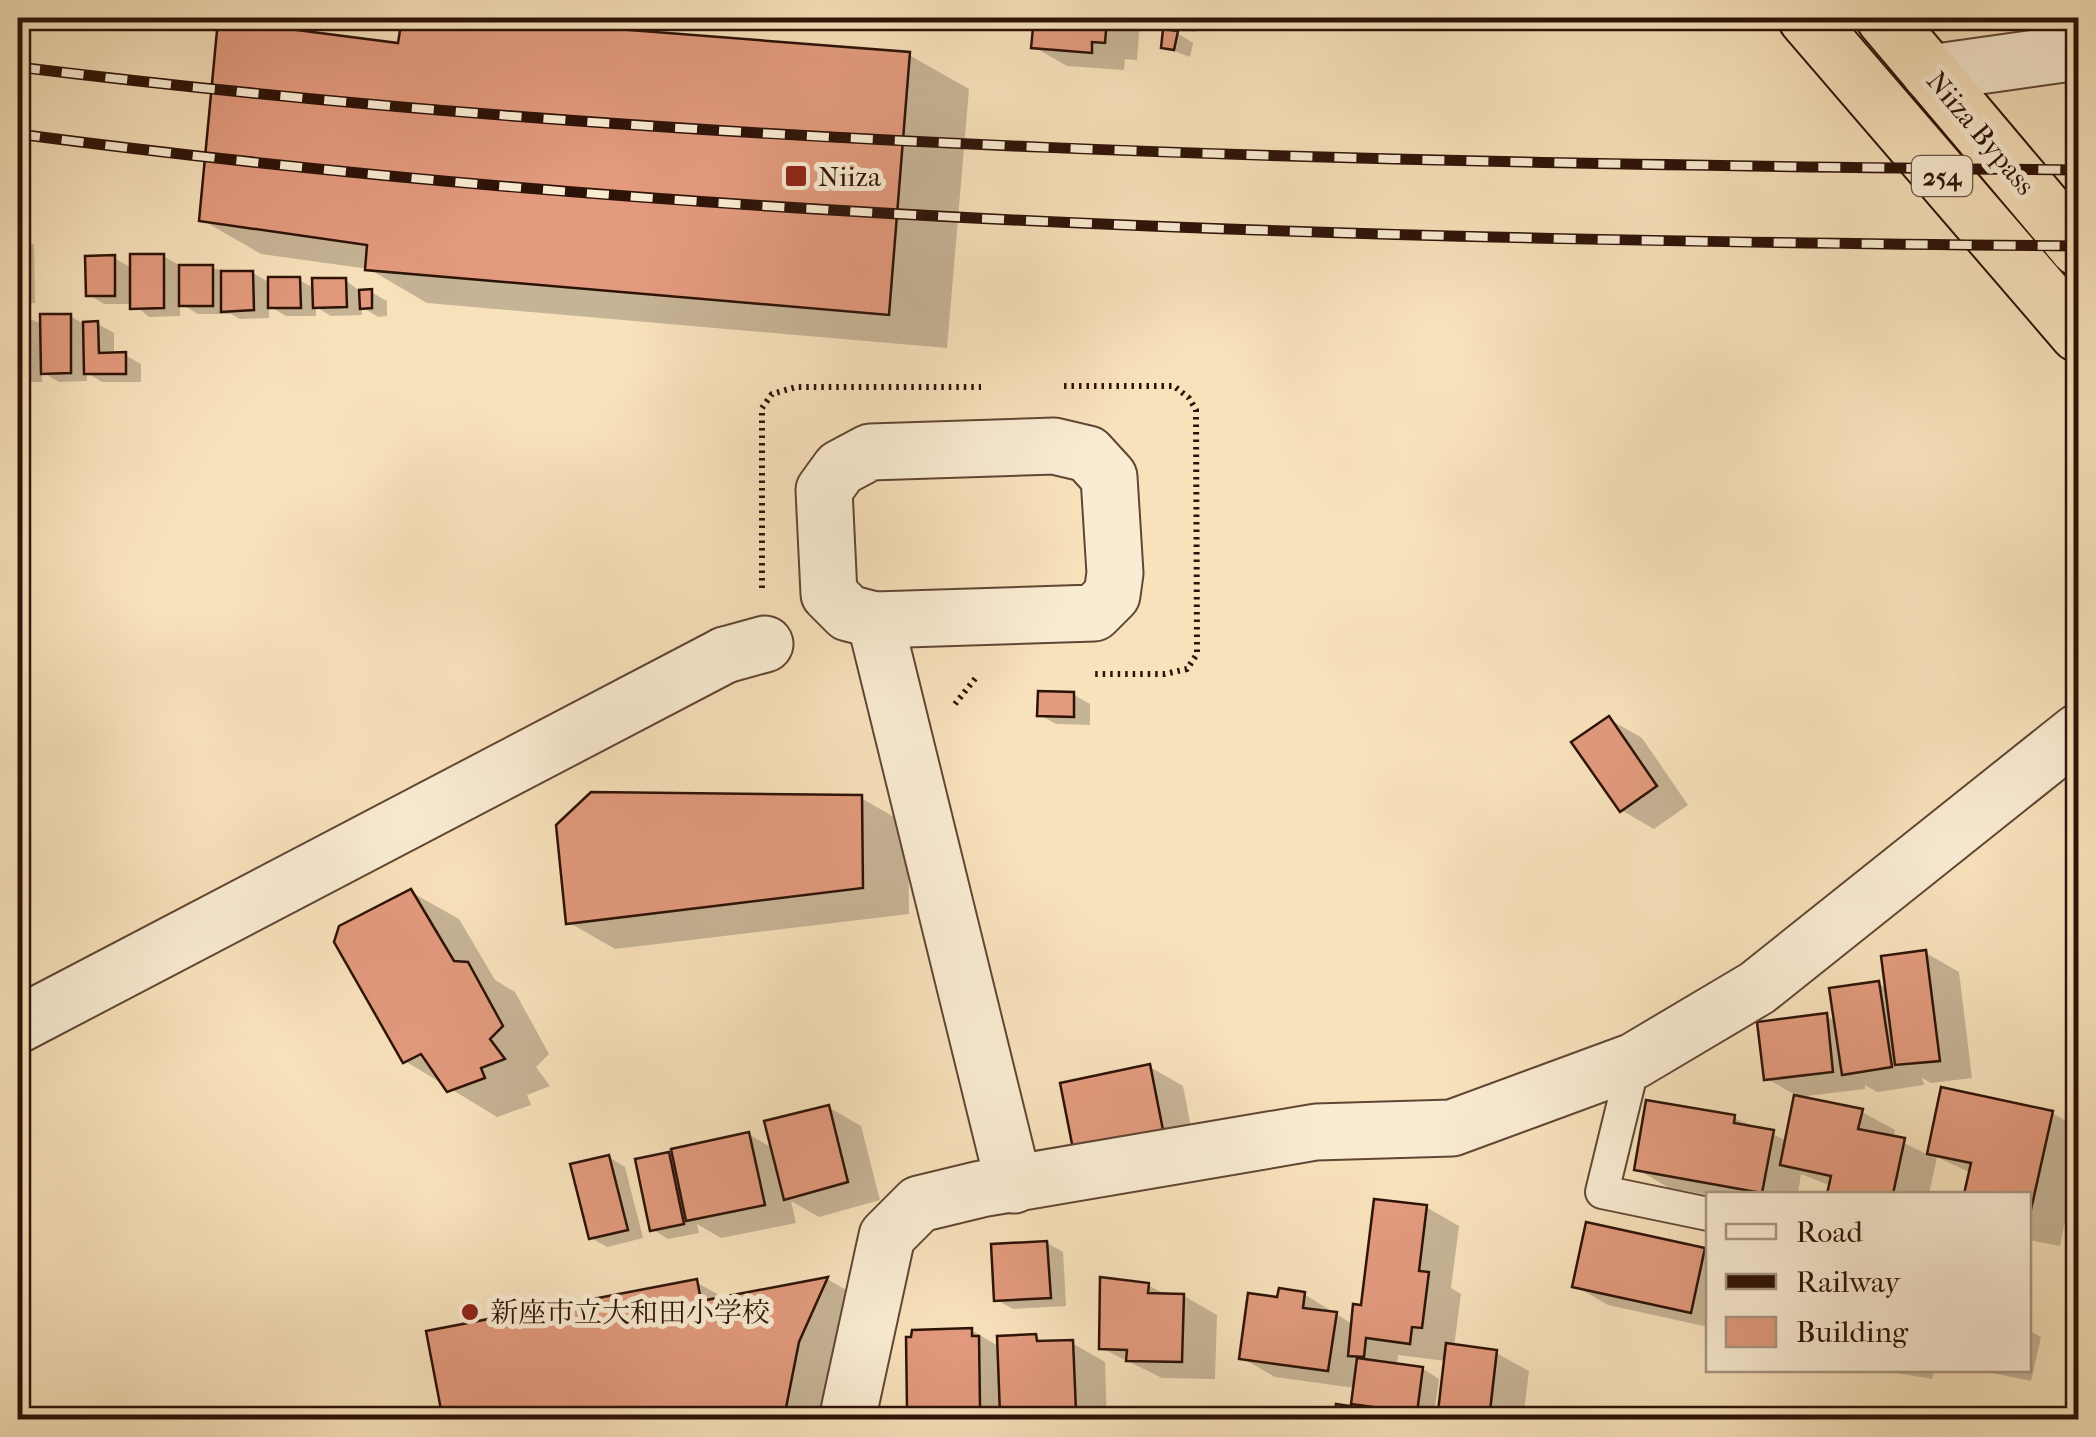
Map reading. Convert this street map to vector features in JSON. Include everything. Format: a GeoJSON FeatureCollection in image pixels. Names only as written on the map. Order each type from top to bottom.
{"type":"FeatureCollection","features":[{"type":"Feature","properties":{"kind":"highway","name":"Niiza Bypass"},"geometry":{"type":"LineString","coordinates":[[1806,18],[2078,334]]}},
{"type":"Feature","properties":{"kind":"highway","name":"Niiza Bypass"},"geometry":{"type":"LineString","coordinates":[[1884,18],[2078,248]]}},
{"type":"Feature","properties":{"kind":"street"},"geometry":{"type":"LineString","coordinates":[[1930,72],[2078,52]]}},
{"type":"Feature","properties":{"kind":"street"},"geometry":{"type":"LineString","coordinates":[[1054,446],[1088,454],[1109,477],[1112,596],[1094,614],[875,620],[848,613],[830,594],[824,490],[840,468],[870,452],[1054,446]]}},
{"type":"Feature","properties":{"kind":"street"},"geometry":{"type":"LineString","coordinates":[[875,620],[1014,1185]]}},
{"type":"Feature","properties":{"kind":"street"},"geometry":{"type":"LineString","coordinates":[[18,1025],[745,649]]}},
{"type":"Feature","properties":{"kind":"street"},"geometry":{"type":"LineString","coordinates":[[847,1420],[887,1236],[920,1204],[1316,1132],[1452,1128],[1634,1061],[1757,988],[2078,732]]}},
{"type":"Feature","properties":{"kind":"lane"},"geometry":{"type":"LineString","coordinates":[[1634,1061],[1602,1192],[1706,1214]]}},
{"type":"Feature","properties":{"kind":"path"},"geometry":{"type":"LineString","coordinates":[[828,18],[945,26],[946,18]]}},
{"type":"Feature","properties":{"kind":"path"},"geometry":{"type":"LineString","coordinates":[[745,649],[762,408],[772,394],[796,388],[995,386]]}},
{"type":"Feature","properties":{"kind":"path"},"geometry":{"type":"LineString","coordinates":[[1055,386],[1174,386],[1190,398],[1196,410],[1197,654],[1187,669],[1166,674],[1072,674]]}},
{"type":"Feature","properties":{"kind":"path"},"geometry":{"type":"LineString","coordinates":[[948,714],[978,674],[997,674]]}},
{"type":"Feature","properties":{"kind":"building"},"geometry":{"type":"Polygon","coordinates":[[[402,18],[476,18],[910,52],[889,315],[365,270],[367,245],[199,221],[218,20],[398,43],[402,18]]]}},
{"type":"Feature","properties":{"kind":"building"},"geometry":{"type":"Polygon","coordinates":[[[1034,18],[1107,18],[1105,43],[1092,42],[1092,53],[1031,48],[1034,18]]]}},
{"type":"Feature","properties":{"kind":"building"},"geometry":{"type":"Polygon","coordinates":[[[1163,29],[1178,31],[1174,50],[1161,48],[1163,29]]]}},
{"type":"Feature","properties":{"kind":"building"},"geometry":{"type":"Polygon","coordinates":[[[130,254],[164,254],[164,308],[130,309],[130,254]]]}},
{"type":"Feature","properties":{"kind":"building"},"geometry":{"type":"Polygon","coordinates":[[[115,255],[115,296],[86,296],[85,256],[115,255]]]}},
{"type":"Feature","properties":{"kind":"building"},"geometry":{"type":"Polygon","coordinates":[[[179,265],[213,265],[213,306],[179,306],[179,265]]]}},
{"type":"Feature","properties":{"kind":"building"},"geometry":{"type":"Polygon","coordinates":[[[221,271],[253,271],[254,310],[221,312],[221,271]]]}},
{"type":"Feature","properties":{"kind":"building"},"geometry":{"type":"Polygon","coordinates":[[[268,277],[300,277],[301,308],[268,308],[268,277]]]}},
{"type":"Feature","properties":{"kind":"building"},"geometry":{"type":"Polygon","coordinates":[[[312,278],[346,278],[347,307],[313,308],[312,278]]]}},
{"type":"Feature","properties":{"kind":"building"},"geometry":{"type":"Polygon","coordinates":[[[372,289],[372,308],[360,309],[359,290],[372,289]]]}},
{"type":"Feature","properties":{"kind":"building"},"geometry":{"type":"Polygon","coordinates":[[[26,311],[27,374],[18,374],[18,312],[26,311]]]}},
{"type":"Feature","properties":{"kind":"building"},"geometry":{"type":"Polygon","coordinates":[[[40,314],[71,314],[71,373],[41,374],[40,314]]]}},
{"type":"Feature","properties":{"kind":"building"},"geometry":{"type":"Polygon","coordinates":[[[98,321],[99,353],[126,352],[126,374],[84,374],[83,322],[98,321]]]}},
{"type":"Feature","properties":{"kind":"building"},"geometry":{"type":"Polygon","coordinates":[[[1038,691],[1074,692],[1074,717],[1037,716],[1038,691]]]}},
{"type":"Feature","properties":{"kind":"building"},"geometry":{"type":"Polygon","coordinates":[[[1609,716],[1657,786],[1620,812],[1571,742],[1609,716]]]}},
{"type":"Feature","properties":{"kind":"building"},"geometry":{"type":"Polygon","coordinates":[[[591,792],[862,795],[863,888],[566,924],[556,825],[591,792]]]}},
{"type":"Feature","properties":{"kind":"building"},"geometry":{"type":"Polygon","coordinates":[[[411,889],[454,961],[468,962],[503,1026],[490,1039],[505,1059],[481,1068],[485,1078],[447,1092],[421,1054],[403,1063],[334,942],[339,926],[411,889]]]}},
{"type":"Feature","properties":{"kind":"building"},"geometry":{"type":"Polygon","coordinates":[[[1926,950],[1940,1061],[1895,1065],[1881,956],[1926,950]]]}},
{"type":"Feature","properties":{"kind":"building"},"geometry":{"type":"Polygon","coordinates":[[[1879,981],[1892,1067],[1842,1075],[1829,988],[1879,981]]]}},
{"type":"Feature","properties":{"kind":"building"},"geometry":{"type":"Polygon","coordinates":[[[1827,1013],[1833,1072],[1764,1080],[1757,1022],[1827,1013]]]}},
{"type":"Feature","properties":{"kind":"building"},"geometry":{"type":"Polygon","coordinates":[[[1150,1064],[1163,1130],[1073,1149],[1060,1083],[1150,1064]]]}},
{"type":"Feature","properties":{"kind":"building"},"geometry":{"type":"Polygon","coordinates":[[[1941,1087],[2053,1111],[2031,1210],[2031,1192],[1964,1192],[1971,1163],[1927,1154],[1941,1087]]]}},
{"type":"Feature","properties":{"kind":"building"},"geometry":{"type":"Polygon","coordinates":[[[1794,1095],[1863,1109],[1858,1129],[1905,1138],[1893,1192],[1827,1192],[1831,1176],[1780,1165],[1794,1095]]]}},
{"type":"Feature","properties":{"kind":"building"},"geometry":{"type":"Polygon","coordinates":[[[1646,1100],[1735,1115],[1734,1123],[1774,1130],[1762,1192],[1634,1170],[1646,1100]]]}},
{"type":"Feature","properties":{"kind":"building"},"geometry":{"type":"Polygon","coordinates":[[[829,1105],[848,1182],[784,1200],[764,1121],[829,1105]]]}},
{"type":"Feature","properties":{"kind":"building"},"geometry":{"type":"Polygon","coordinates":[[[749,1132],[765,1205],[686,1221],[671,1149],[749,1132]]]}},
{"type":"Feature","properties":{"kind":"building"},"geometry":{"type":"Polygon","coordinates":[[[669,1152],[684,1224],[650,1231],[635,1159],[669,1152]]]}},
{"type":"Feature","properties":{"kind":"building"},"geometry":{"type":"Polygon","coordinates":[[[609,1155],[628,1230],[589,1239],[570,1164],[609,1155]]]}},
{"type":"Feature","properties":{"kind":"building"},"geometry":{"type":"Polygon","coordinates":[[[1374,1199],[1427,1205],[1419,1271],[1429,1272],[1422,1328],[1412,1327],[1410,1344],[1366,1338],[1364,1357],[1348,1356],[1353,1304],[1361,1305],[1374,1199]]]}},
{"type":"Feature","properties":{"kind":"building"},"geometry":{"type":"Polygon","coordinates":[[[1586,1222],[1705,1248],[1691,1313],[1572,1287],[1586,1222]]]}},
{"type":"Feature","properties":{"kind":"building"},"geometry":{"type":"Polygon","coordinates":[[[1047,1241],[1051,1298],[994,1301],[991,1244],[1047,1241]]]}},
{"type":"Feature","properties":{"kind":"building"},"geometry":{"type":"Polygon","coordinates":[[[828,1277],[799,1342],[784,1418],[443,1420],[426,1331],[697,1279],[701,1301],[828,1277]]]}},
{"type":"Feature","properties":{"kind":"building"},"geometry":{"type":"Polygon","coordinates":[[[1100,1277],[1149,1283],[1148,1293],[1184,1294],[1182,1362],[1126,1361],[1127,1350],[1099,1349],[1100,1277]]]}},
{"type":"Feature","properties":{"kind":"building"},"geometry":{"type":"Polygon","coordinates":[[[1279,1288],[1305,1292],[1303,1308],[1337,1312],[1328,1371],[1239,1359],[1248,1293],[1277,1297],[1279,1288]]]}},
{"type":"Feature","properties":{"kind":"building"},"geometry":{"type":"Polygon","coordinates":[[[972,1328],[972,1336],[979,1336],[980,1407],[907,1409],[906,1337],[911,1337],[912,1330],[972,1328]]]}},
{"type":"Feature","properties":{"kind":"building"},"geometry":{"type":"Polygon","coordinates":[[[1036,1334],[1037,1341],[1073,1340],[1076,1411],[1000,1414],[997,1336],[1036,1334]]]}},
{"type":"Feature","properties":{"kind":"building"},"geometry":{"type":"Polygon","coordinates":[[[1446,1343],[1497,1350],[1489,1420],[1437,1420],[1446,1343]]]}},
{"type":"Feature","properties":{"kind":"building"},"geometry":{"type":"Polygon","coordinates":[[[1357,1358],[1423,1367],[1417,1413],[1351,1404],[1357,1358]]]}},
{"type":"Feature","properties":{"kind":"building"},"geometry":{"type":"Polygon","coordinates":[[[1336,1404],[1384,1411],[1383,1420],[1334,1420],[1336,1404]]]}},
{"type":"Feature","properties":{"kind":"railway"},"geometry":{"type":"LineString","coordinates":[[18,67],[531,118],[789,135],[1304,156],[2078,170]]}},
{"type":"Feature","properties":{"kind":"railway"},"geometry":{"type":"LineString","coordinates":[[18,134],[531,189],[1046,222],[1562,239],[2078,246]]}},
{"type":"Feature","properties":{"kind":"place","name":"Niiza"},"geometry":{"type":"Point","coordinates":[796,176]}},
{"type":"Feature","properties":{"kind":"place","name":"新座市立大和田小学校"},"geometry":{"type":"Point","coordinates":[470,1312]}}]}
